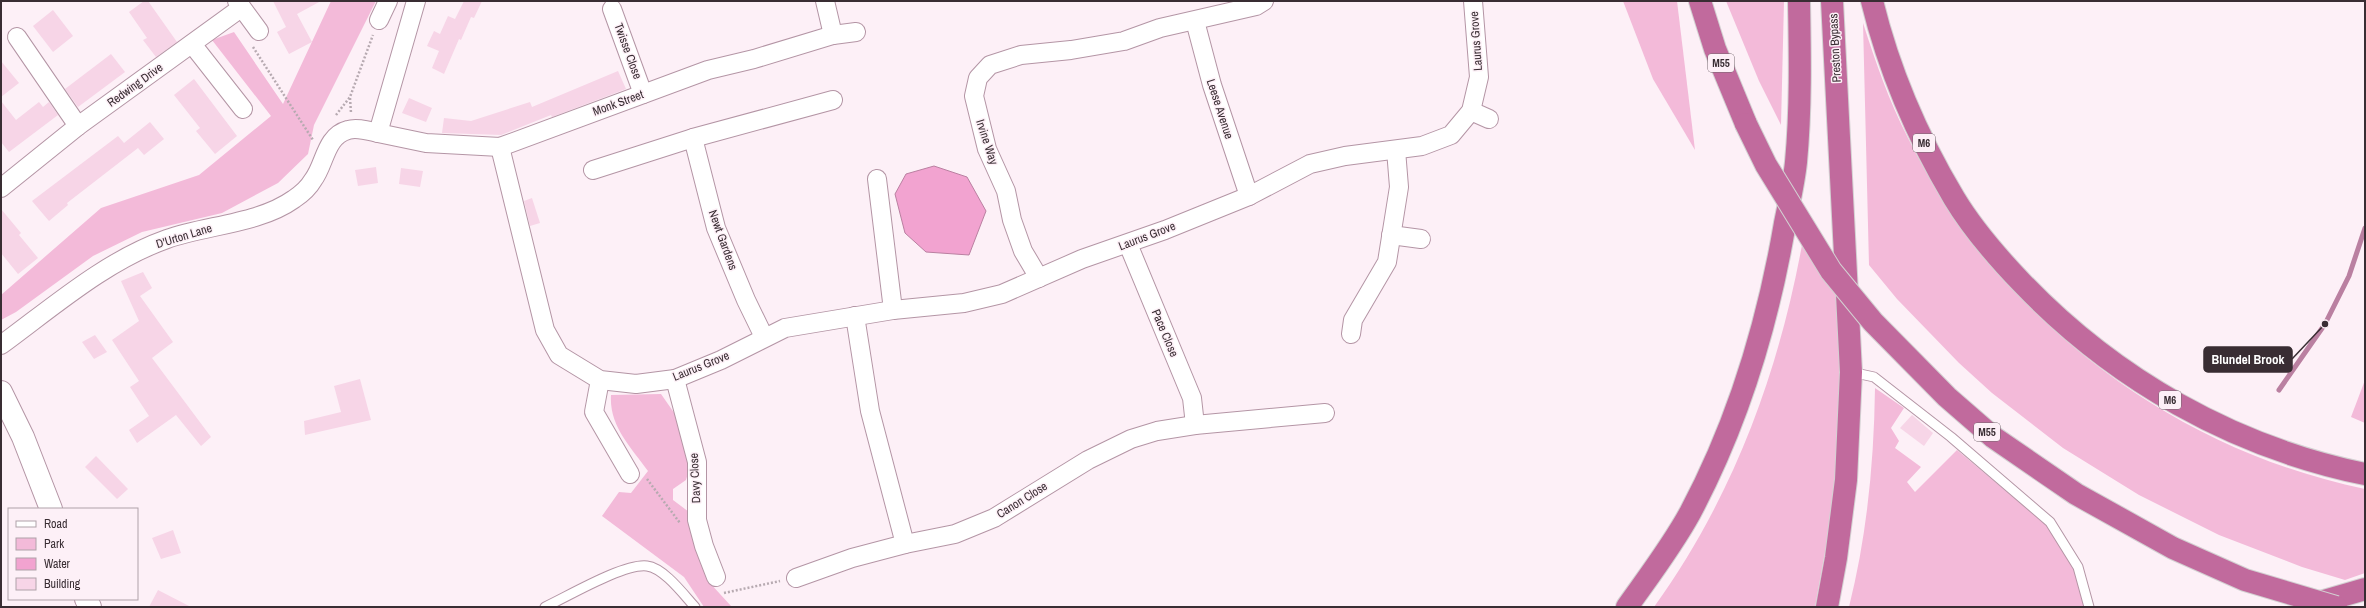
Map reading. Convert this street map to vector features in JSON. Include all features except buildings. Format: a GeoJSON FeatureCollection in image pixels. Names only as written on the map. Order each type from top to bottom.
{"type":"FeatureCollection","features":[{"type":"Feature","properties":{"kind":"highway","name":"M55"},"geometry":{"type":"LineString","coordinates":[[1700,1],[1715,49],[1746,124],[1766,164],[1831,270],[1873,322],[1947,397],[1993,437],[2076,494],[2172,548],[2245,580],[2336,607]]}},
{"type":"Feature","properties":{"kind":"highway"},"geometry":{"type":"LineString","coordinates":[[1627,607],[1672,544],[1690,513],[1713,464],[1749,373],[1765,319],[1779,258],[1796,164],[1800,42],[1799,1]]}},
{"type":"Feature","properties":{"kind":"highway","name":"Preston Bypass"},"geometry":{"type":"LineString","coordinates":[[1827,607],[1836,558],[1846,480],[1851,372],[1838,94],[1832,1]]}},
{"type":"Feature","properties":{"kind":"highway","name":"M6"},"geometry":{"type":"LineString","coordinates":[[1872,1],[1883,45],[1902,95],[1915,126],[1955,199],[2008,268],[2050,312],[2090,347],[2161,395],[2209,421],[2233,433],[2286,452],[2340,469],[2365,474]]}},
{"type":"Feature","properties":{"kind":"highway"},"geometry":{"type":"LineString","coordinates":[[2303,607],[2365,589]]}},
{"type":"Feature","properties":{"kind":"street"},"geometry":{"type":"LineString","coordinates":[[379,20],[388,1]]}},
{"type":"Feature","properties":{"kind":"street"},"geometry":{"type":"LineString","coordinates":[[378,133],[416,1]]}},
{"type":"Feature","properties":{"kind":"street"},"geometry":{"type":"LineString","coordinates":[[825,1],[833,34]]}},
{"type":"Feature","properties":{"kind":"street"},"geometry":{"type":"LineString","coordinates":[[1195,21],[1256,6],[1264,1]]}},
{"type":"Feature","properties":{"kind":"street","name":"Laurus Grove"},"geometry":{"type":"LineString","coordinates":[[500,147],[545,330],[559,355],[600,380],[636,384],[676,379],[721,360],[764,337],[785,328],[893,310],[964,303],[1002,294],[1082,259],[1128,244],[1249,196],[1310,164],[1345,156],[1422,146],[1450,135],[1471,111],[1479,77],[1473,1]]}},
{"type":"Feature","properties":{"kind":"street","name":"Redwing Drive"},"geometry":{"type":"LineString","coordinates":[[1,188],[78,126],[192,44],[239,4],[255,38]]}},
{"type":"Feature","properties":{"kind":"street","name":"Twisse Close"},"geometry":{"type":"LineString","coordinates":[[612,9],[643,94]]}},
{"type":"Feature","properties":{"kind":"street","name":"Irvine Way"},"geometry":{"type":"LineString","coordinates":[[1039,278],[1023,251],[1012,220],[1006,191],[987,149],[974,96],[978,78],[990,65],[1021,55],[1124,41],[1160,28],[1195,21]]}},
{"type":"Feature","properties":{"kind":"street","name":"Leese Avenue"},"geometry":{"type":"LineString","coordinates":[[1195,21],[1212,85],[1249,196]]}},
{"type":"Feature","properties":{"kind":"street","name":"Monk Street"},"geometry":{"type":"LineString","coordinates":[[355,129],[426,143],[500,147],[708,70],[754,59],[833,34],[856,32]]}},
{"type":"Feature","properties":{"kind":"street"},"geometry":{"type":"LineString","coordinates":[[17,37],[78,126]]}},
{"type":"Feature","properties":{"kind":"street"},"geometry":{"type":"LineString","coordinates":[[192,44],[243,109]]}},
{"type":"Feature","properties":{"kind":"street"},"geometry":{"type":"LineString","coordinates":[[593,170],[693,138],[833,100]]}},
{"type":"Feature","properties":{"kind":"street"},"geometry":{"type":"LineString","coordinates":[[1471,111],[1489,119]]}},
{"type":"Feature","properties":{"kind":"street","name":"D'Urton Lane"},"geometry":{"type":"LineString","coordinates":[[1,345],[80,287],[132,254],[167,239],[257,216],[293,200],[314,180],[330,143],[343,131],[355,129]]}},
{"type":"Feature","properties":{"kind":"street","name":"Newt Gardens"},"geometry":{"type":"LineString","coordinates":[[693,138],[716,228],[746,300],[764,337]]}},
{"type":"Feature","properties":{"kind":"street"},"geometry":{"type":"LineString","coordinates":[[1351,334],[1353,320],[1387,262],[1399,187],[1396,150]]}},
{"type":"Feature","properties":{"kind":"street"},"geometry":{"type":"LineString","coordinates":[[877,179],[893,310]]}},
{"type":"Feature","properties":{"kind":"street"},"geometry":{"type":"LineString","coordinates":[[1391,235],[1421,239]]}},
{"type":"Feature","properties":{"kind":"street","name":"Pace Close"},"geometry":{"type":"LineString","coordinates":[[1128,244],[1192,398],[1195,425]]}},
{"type":"Feature","properties":{"kind":"street"},"geometry":{"type":"LineString","coordinates":[[855,316],[870,411],[905,544]]}},
{"type":"Feature","properties":{"kind":"street","name":"Davy Close"},"geometry":{"type":"LineString","coordinates":[[676,379],[697,462],[697,520],[704,546],[716,577]]}},
{"type":"Feature","properties":{"kind":"street"},"geometry":{"type":"LineString","coordinates":[[600,380],[594,412],[630,474]]}},
{"type":"Feature","properties":{"kind":"street"},"geometry":{"type":"LineString","coordinates":[[1,392],[23,437],[51,508]]}},
{"type":"Feature","properties":{"kind":"street"},"geometry":{"type":"LineString","coordinates":[[1195,425],[1325,413]]}},
{"type":"Feature","properties":{"kind":"street","name":"Canon Close"},"geometry":{"type":"LineString","coordinates":[[796,578],[852,558],[905,544],[955,534],[994,518],[1088,460],[1131,439],[1158,431],[1195,425]]}},
{"type":"Feature","properties":{"kind":"lane"},"geometry":{"type":"LineString","coordinates":[[1851,372],[1874,377],[1951,437],[2050,522],[2078,567],[2089,607]]}},
{"type":"Feature","properties":{"kind":"lane"},"geometry":{"type":"LineString","coordinates":[[545,607],[623,570],[647,566],[666,576],[695,607]]}},
{"type":"Feature","properties":{"kind":"path"},"geometry":{"type":"LineString","coordinates":[[332,121],[350,97],[379,20]]}},
{"type":"Feature","properties":{"kind":"path"},"geometry":{"type":"LineString","coordinates":[[255,38],[310,138],[317,144]]}},
{"type":"Feature","properties":{"kind":"green space"},"geometry":{"type":"Polygon","coordinates":[[[331,1],[376,1],[314,125],[308,154],[278,183],[222,213],[142,232],[93,256],[16,312],[1,320],[1,295],[101,208],[199,175],[271,116],[212,40],[234,32],[283,104],[331,1]]]}},
{"type":"Feature","properties":{"kind":"green space"},"geometry":{"type":"Polygon","coordinates":[[[1623,1],[1677,1],[1695,150],[1653,79],[1623,1]]]}},
{"type":"Feature","properties":{"kind":"green space"},"geometry":{"type":"Polygon","coordinates":[[[1726,1],[1784,1],[1781,125],[1759,81],[1726,1]]]}},
{"type":"Feature","properties":{"kind":"green space"},"geometry":{"type":"Polygon","coordinates":[[[1863,23],[1883,82],[1895,110],[1908,138],[1945,203],[1990,262],[2040,317],[2097,365],[2158,407],[2224,442],[2293,470],[2365,489],[2365,573],[2345,580],[2302,567],[2219,535],[2139,495],[2063,448],[1992,393],[1959,363],[1897,299],[1869,265],[1863,23]]]}},
{"type":"Feature","properties":{"kind":"green space"},"geometry":{"type":"Polygon","coordinates":[[[1802,245],[1837,292],[1841,386],[1836,479],[1830,525],[1815,607],[1654,607],[1682,566],[1707,523],[1729,479],[1748,434],[1780,341],[1802,245]]]}},
{"type":"Feature","properties":{"kind":"green space"},"geometry":{"type":"Polygon","coordinates":[[[2365,380],[2365,423],[2351,417],[2365,380]]]}},
{"type":"Feature","properties":{"kind":"green space"},"geometry":{"type":"Polygon","coordinates":[[[1875,388],[1904,408],[1891,428],[1899,441],[1895,448],[1921,467],[1907,482],[1915,492],[1957,450],[2050,528],[2077,574],[2086,607],[1849,607],[1861,553],[1865,526],[1871,471],[1875,388]]]}},
{"type":"Feature","properties":{"kind":"green space"},"geometry":{"type":"Polygon","coordinates":[[[661,394],[677,417],[690,467],[686,480],[673,489],[673,500],[689,512],[709,582],[731,606],[704,607],[684,577],[602,516],[619,492],[631,493],[648,471],[628,445],[617,426],[611,406],[611,395],[661,394]]]}},
{"type":"Feature","properties":{"kind":"water"},"geometry":{"type":"Polygon","coordinates":[[[934,166],[967,177],[986,211],[969,255],[926,252],[905,233],[895,194],[906,174],[934,166]]]}},
{"type":"Feature","properties":{"kind":"waterway"},"geometry":{"type":"LineString","coordinates":[[2279,390],[2325,324],[2349,276],[2365,228]]}},
{"type":"Feature","properties":{"kind":"place","name":"Blundel Brook"},"geometry":{"type":"Point","coordinates":[2325,324]}}]}
